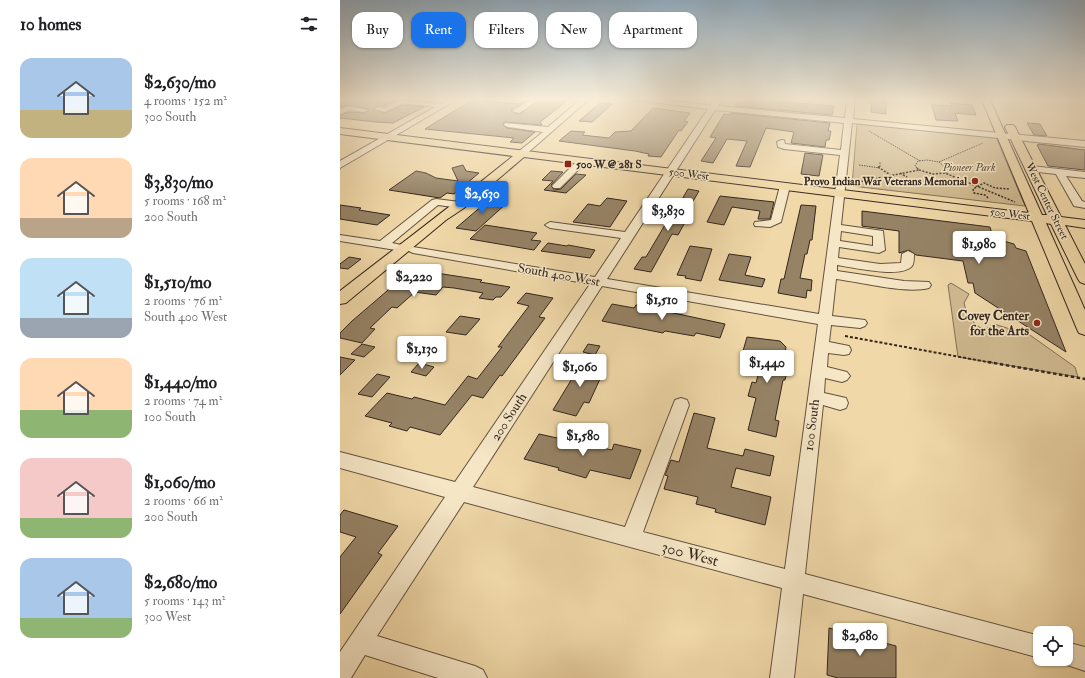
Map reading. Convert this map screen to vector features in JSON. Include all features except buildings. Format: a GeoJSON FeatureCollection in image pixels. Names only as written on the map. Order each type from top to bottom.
{"type":"FeatureCollection","features":[{"type":"Feature","properties":{"kind":"main road","name":"500 West"},"geometry":{"type":"LineString","coordinates":[[345,132],[1085,224]]}},
{"type":"Feature","properties":{"kind":"main road","name":"West Center Street"},"geometry":{"type":"LineString","coordinates":[[1005,132],[1032,169],[1085,280]]}},
{"type":"Feature","properties":{"kind":"main road","name":"West Center Street"},"geometry":{"type":"LineString","coordinates":[[1007,132],[1037,218],[1085,329]]}},
{"type":"Feature","properties":{"kind":"main road"},"geometry":{"type":"LineString","coordinates":[[340,299],[449,218],[460,205],[521,154]]}},
{"type":"Feature","properties":{"kind":"main road"},"geometry":{"type":"LineString","coordinates":[[340,311],[407,249]]}},
{"type":"Feature","properties":{"kind":"street"},"geometry":{"type":"LineString","coordinates":[[340,165],[399,132]]}},
{"type":"Feature","properties":{"kind":"street"},"geometry":{"type":"LineString","coordinates":[[521,154],[548,132]]}},
{"type":"Feature","properties":{"kind":"street","name":"200 South"},"geometry":{"type":"LineString","coordinates":[[340,673],[698,132]]}},
{"type":"Feature","properties":{"kind":"street","name":"100 South"},"geometry":{"type":"LineString","coordinates":[[782,678],[847,132]]}},
{"type":"Feature","properties":{"kind":"street"},"geometry":{"type":"LineString","coordinates":[[965,132],[1085,144]]}},
{"type":"Feature","properties":{"kind":"street"},"geometry":{"type":"LineString","coordinates":[[781,142],[784,146],[844,153]]}},
{"type":"Feature","properties":{"kind":"street"},"geometry":{"type":"LineString","coordinates":[[557,186],[582,161]]}},
{"type":"Feature","properties":{"kind":"street"},"geometry":{"type":"LineString","coordinates":[[1032,169],[1085,175]]}},
{"type":"Feature","properties":{"kind":"street"},"geometry":{"type":"LineString","coordinates":[[1059,172],[1078,204],[1085,205]]}},
{"type":"Feature","properties":{"kind":"street"},"geometry":{"type":"LineString","coordinates":[[759,224],[770,224],[777,220],[785,186]]}},
{"type":"Feature","properties":{"kind":"street"},"geometry":{"type":"LineString","coordinates":[[382,245],[436,202],[460,205]]}},
{"type":"Feature","properties":{"kind":"street"},"geometry":{"type":"LineString","coordinates":[[550,224],[629,236]]}},
{"type":"Feature","properties":{"kind":"street","name":"South 400 West"},"geometry":{"type":"LineString","coordinates":[[340,238],[824,320],[860,323]]}},
{"type":"Feature","properties":{"kind":"street"},"geometry":{"type":"LineString","coordinates":[[830,267],[896,268],[907,265],[908,254]]}},
{"type":"Feature","properties":{"kind":"street"},"geometry":{"type":"LineString","coordinates":[[830,267],[904,285],[925,285]]}},
{"type":"Feature","properties":{"kind":"street"},"geometry":{"type":"LineString","coordinates":[[821,346],[845,343]]}},
{"type":"Feature","properties":{"kind":"street"},"geometry":{"type":"LineString","coordinates":[[818,371],[842,376]]}},
{"type":"Feature","properties":{"kind":"street"},"geometry":{"type":"LineString","coordinates":[[815,397],[840,403]]}},
{"type":"Feature","properties":{"kind":"street"},"geometry":{"type":"LineString","coordinates":[[631,538],[681,405]]}},
{"type":"Feature","properties":{"kind":"street","name":"300 West"},"geometry":{"type":"LineString","coordinates":[[340,460],[1033,645]]}},
{"type":"Feature","properties":{"kind":"street"},"geometry":{"type":"LineString","coordinates":[[360,642],[475,678]]}},
{"type":"Feature","properties":{"kind":"street"},"geometry":{"type":"LineString","coordinates":[[1073,656],[1085,659]]}},
{"type":"Feature","properties":{"kind":"path"},"geometry":{"type":"LineString","coordinates":[[870,132],[920,161],[939,162],[984,142]]}},
{"type":"Feature","properties":{"kind":"path"},"geometry":{"type":"LineString","coordinates":[[919,170],[915,164],[920,161]]}},
{"type":"Feature","properties":{"kind":"path"},"geometry":{"type":"LineString","coordinates":[[879,166],[880,162]]}},
{"type":"Feature","properties":{"kind":"path"},"geometry":{"type":"LineString","coordinates":[[939,162],[946,168],[945,173]]}},
{"type":"Feature","properties":{"kind":"path"},"geometry":{"type":"LineString","coordinates":[[859,165],[879,166],[885,173],[892,174]]}},
{"type":"Feature","properties":{"kind":"path"},"geometry":{"type":"LineString","coordinates":[[858,182],[892,174],[919,170],[933,174],[945,173],[1015,202]]}},
{"type":"Feature","properties":{"kind":"path"},"geometry":{"type":"LineString","coordinates":[[900,173],[907,177]]}},
{"type":"Feature","properties":{"kind":"path"},"geometry":{"type":"LineString","coordinates":[[974,197],[973,189],[984,183],[995,188],[1010,189]]}},
{"type":"Feature","properties":{"kind":"path"},"geometry":{"type":"LineString","coordinates":[[973,192],[985,195],[988,198]]}},
{"type":"Feature","properties":{"kind":"path"},"geometry":{"type":"LineString","coordinates":[[845,343],[1085,379]]}},
{"type":"Feature","properties":{"kind":"green space","name":"Pioneer Park"},"geometry":{"type":"Polygon","coordinates":[[[856,132],[939,132],[996,137],[1025,206],[852,186],[856,132]]]}},
{"type":"Feature","properties":{"kind":"green space"},"geometry":{"type":"Polygon","coordinates":[[[951,283],[969,294],[964,303],[968,315],[973,322],[984,330],[994,324],[1010,329],[1020,328],[1075,367],[1078,377],[958,357],[948,285],[951,283]]]}},
{"type":"Feature","properties":{"kind":"place","name":"500 W @ 281 S"},"geometry":{"type":"Point","coordinates":[568,164]}},
{"type":"Feature","properties":{"kind":"place","name":"Provo Indian War Veterans Memorial"},"geometry":{"type":"Point","coordinates":[975,181]}},
{"type":"Feature","properties":{"kind":"place","name":"Covey Center for the Arts"},"geometry":{"type":"Point","coordinates":[1037,323]}}]}
